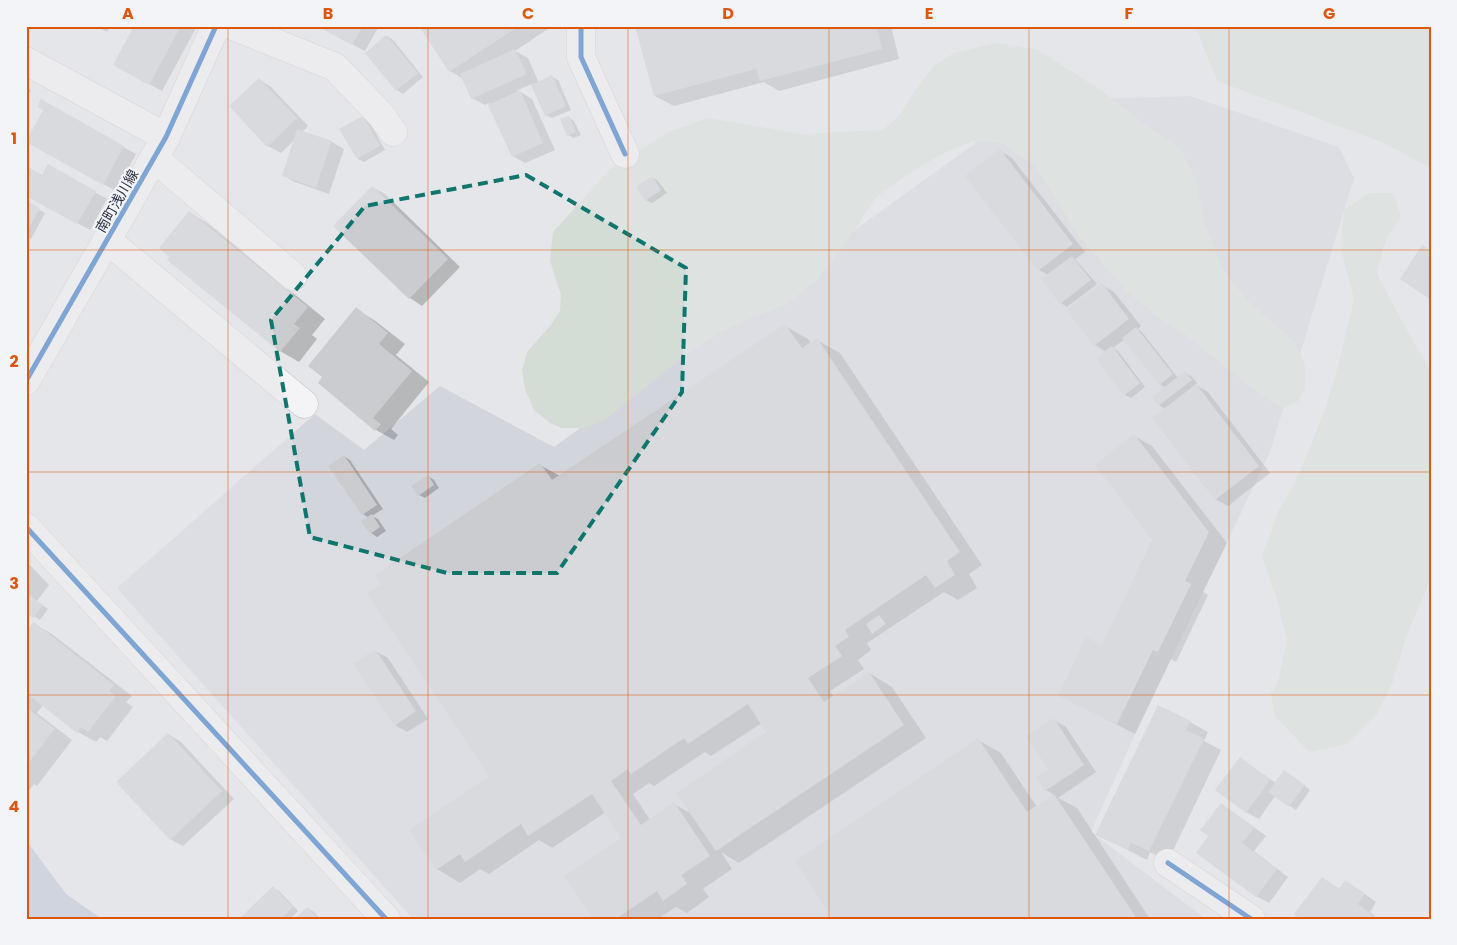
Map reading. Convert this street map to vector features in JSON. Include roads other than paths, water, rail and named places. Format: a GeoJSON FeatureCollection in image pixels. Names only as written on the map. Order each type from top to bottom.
{"type":"FeatureCollection","features":[{"type":"Feature","properties":{"kind":"street","name":"南町浅川線"},"geometry":{"type":"LineString","coordinates":[[26,381],[160,148],[216,26]]}},
{"type":"Feature","properties":{"kind":"street"},"geometry":{"type":"LineString","coordinates":[[234,26],[335,67],[381,115],[393,132]]}},
{"type":"Feature","properties":{"kind":"street"},"geometry":{"type":"LineString","coordinates":[[580,26],[581,57],[625,154]]}},
{"type":"Feature","properties":{"kind":"street"},"geometry":{"type":"LineString","coordinates":[[26,61],[160,148],[293,276]]}},
{"type":"Feature","properties":{"kind":"street"},"geometry":{"type":"LineString","coordinates":[[107,240],[304,404]]}},
{"type":"Feature","properties":{"kind":"street"},"geometry":{"type":"LineString","coordinates":[[26,527],[386,919]]}},
{"type":"Feature","properties":{"kind":"street"},"geometry":{"type":"LineString","coordinates":[[1168,863],[1251,919]]}},
{"type":"Feature","properties":{"kind":"water"},"geometry":{"type":"Polygon","coordinates":[[[26,840],[66,894],[102,919],[26,919],[26,840]]]}}]}
